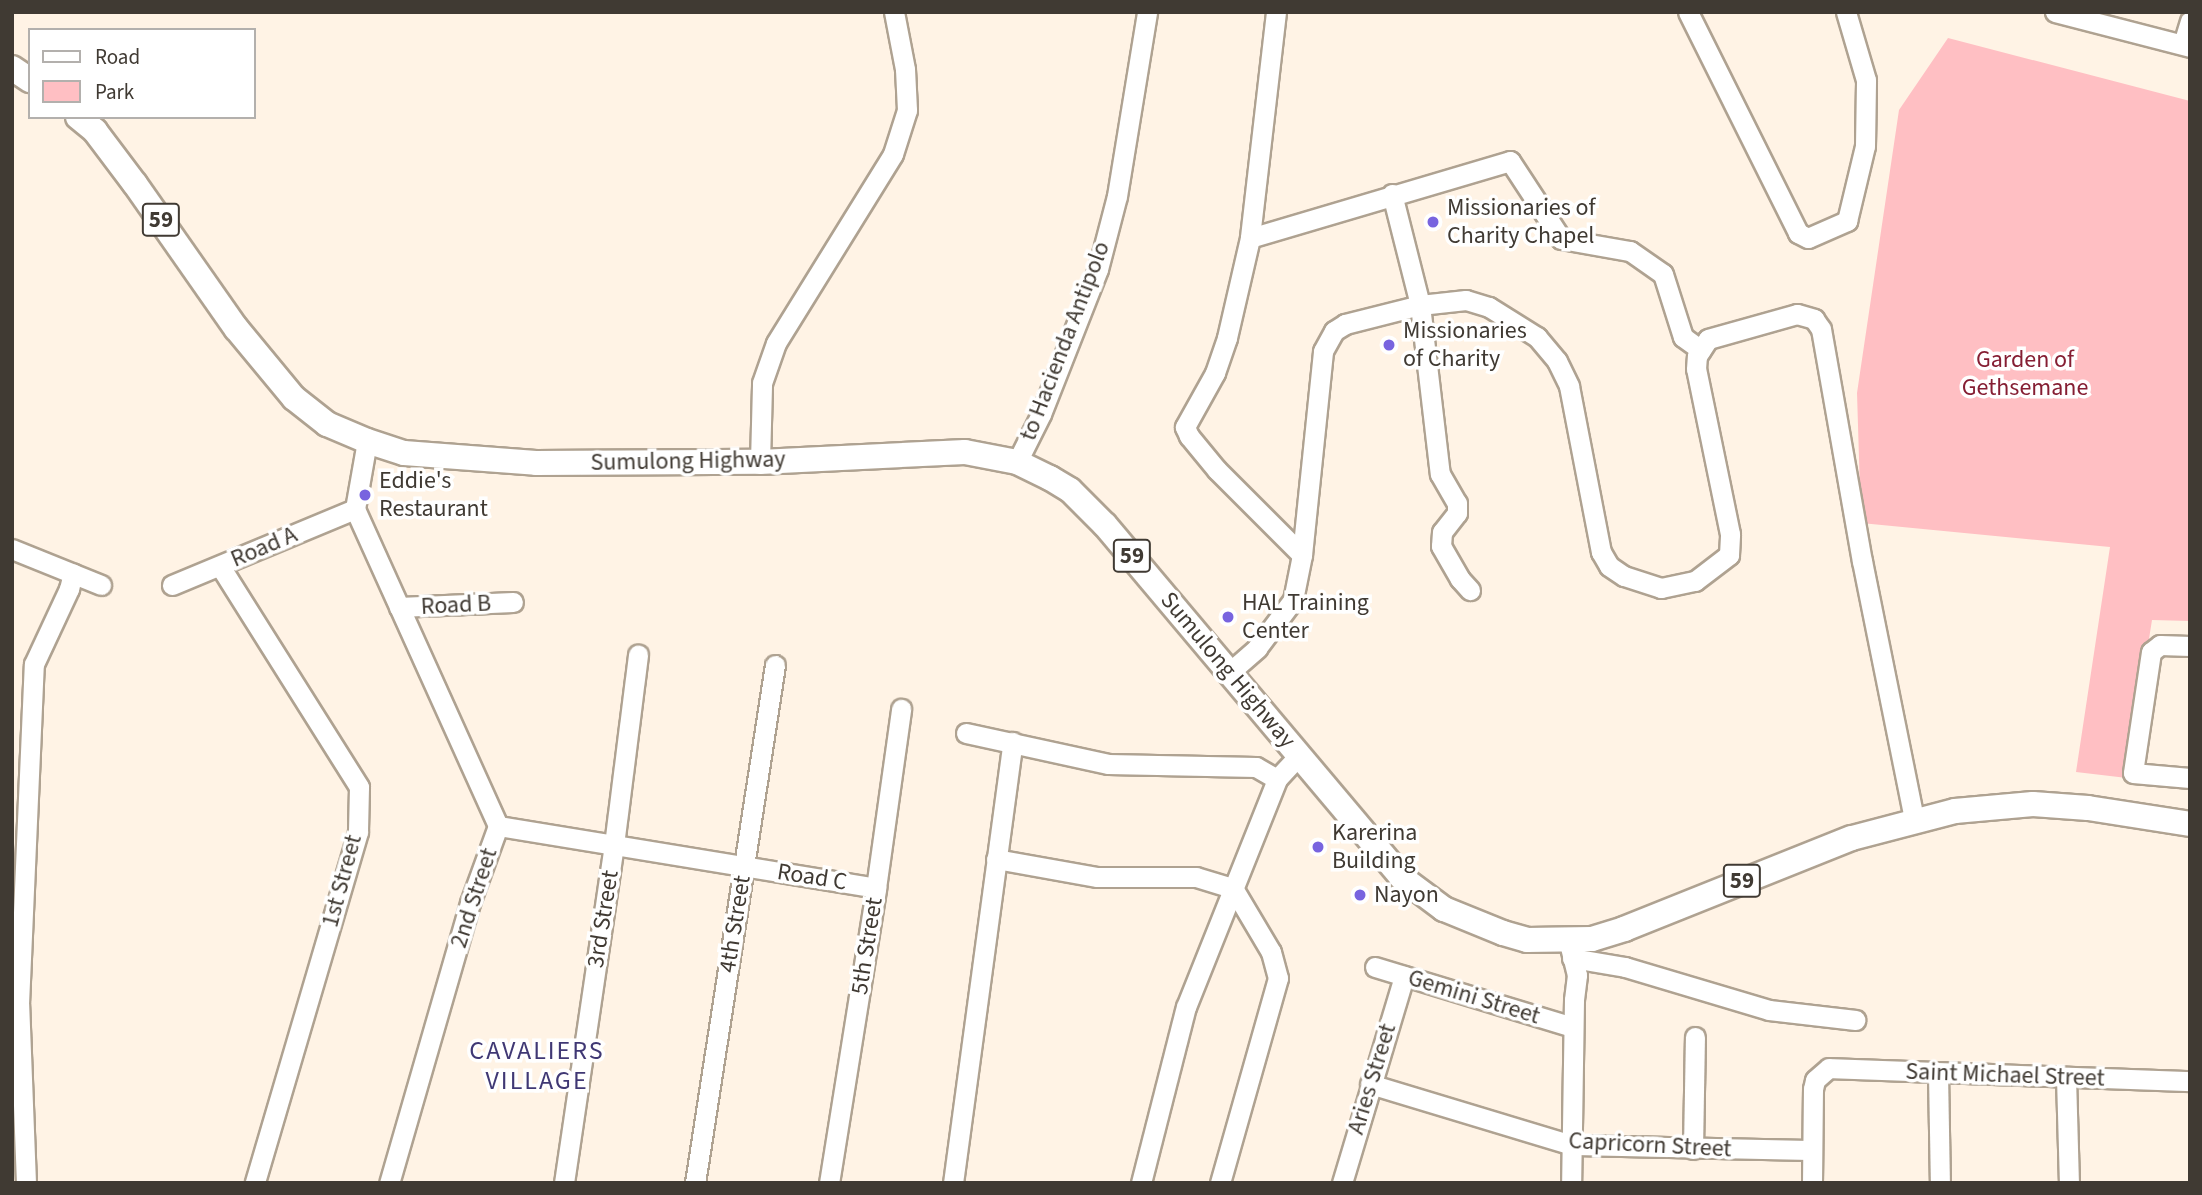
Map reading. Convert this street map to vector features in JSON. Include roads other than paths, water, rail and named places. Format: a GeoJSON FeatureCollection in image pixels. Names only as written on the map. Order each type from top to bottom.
{"type":"FeatureCollection","features":[{"type":"Feature","properties":{"kind":"main road"},"geometry":{"type":"LineString","coordinates":[[12,68],[28,79]]}},
{"type":"Feature","properties":{"kind":"main road","name":"Sumulong Highway"},"geometry":{"type":"LineString","coordinates":[[80,119],[95,131],[236,328],[293,398],[327,424],[367,441],[404,453],[537,463],[760,462],[965,452],[1017,462],[1070,490],[1105,525],[1231,671],[1384,857],[1424,896],[1469,922],[1527,940],[1571,949],[1796,859],[1914,820],[1955,811],[2033,804],[2098,809],[2190,824]]}},
{"type":"Feature","properties":{"kind":"street"},"geometry":{"type":"LineString","coordinates":[[760,462],[761,383],[776,343],[893,154],[906,110],[905,69],[894,12]]}},
{"type":"Feature","properties":{"kind":"street","name":"to Hacienda Antipolo"},"geometry":{"type":"LineString","coordinates":[[1017,462],[1041,414],[1098,269],[1117,196],[1147,12]]}},
{"type":"Feature","properties":{"kind":"street"},"geometry":{"type":"LineString","coordinates":[[1276,12],[1250,238],[1227,338],[1215,373],[1185,427],[1189,436],[1217,470],[1302,555]]}},
{"type":"Feature","properties":{"kind":"street"},"geometry":{"type":"LineString","coordinates":[[1688,12],[1798,233],[1808,238],[1847,222],[1865,146],[1866,80],[1846,12]]}},
{"type":"Feature","properties":{"kind":"street"},"geometry":{"type":"LineString","coordinates":[[2055,12],[2186,45],[2190,21]]}},
{"type":"Feature","properties":{"kind":"street"},"geometry":{"type":"LineString","coordinates":[[1250,238],[1510,161],[1561,239],[1630,251],[1663,274],[1683,337],[1701,349]]}},
{"type":"Feature","properties":{"kind":"street"},"geometry":{"type":"LineString","coordinates":[[1392,194],[1420,305],[1440,474],[1457,508],[1442,532],[1441,546],[1460,579],[1470,590]]}},
{"type":"Feature","properties":{"kind":"street"},"geometry":{"type":"LineString","coordinates":[[1231,671],[1257,649],[1293,600],[1302,555],[1326,341],[1345,324],[1420,305],[1474,302],[1489,307],[1537,337],[1557,361],[1569,386],[1601,552],[1609,566],[1624,576],[1661,588],[1695,581],[1729,555],[1730,534],[1696,369],[1701,349],[1708,339],[1797,314],[1814,319],[1821,329],[1862,561],[1914,820]]}},
{"type":"Feature","properties":{"kind":"street"},"geometry":{"type":"LineString","coordinates":[[355,509],[367,441]]}},
{"type":"Feature","properties":{"kind":"street","name":"Road A"},"geometry":{"type":"LineString","coordinates":[[172,585],[355,509]]}},
{"type":"Feature","properties":{"kind":"street","name":"2nd Street"},"geometry":{"type":"LineString","coordinates":[[355,509],[498,826],[470,903],[389,1183]]}},
{"type":"Feature","properties":{"kind":"street"},"geometry":{"type":"LineString","coordinates":[[12,549],[102,585]]}},
{"type":"Feature","properties":{"kind":"street","name":"1st Street"},"geometry":{"type":"LineString","coordinates":[[220,566],[359,787],[358,832],[255,1183]]}},
{"type":"Feature","properties":{"kind":"street"},"geometry":{"type":"LineString","coordinates":[[26,1183],[16,1004],[34,664],[69,589],[73,573]]}},
{"type":"Feature","properties":{"kind":"street","name":"Road B"},"geometry":{"type":"LineString","coordinates":[[399,607],[513,602]]}},
{"type":"Feature","properties":{"kind":"street"},"geometry":{"type":"LineString","coordinates":[[2190,646],[2156,645],[2151,652],[2133,773],[2190,778]]}},
{"type":"Feature","properties":{"kind":"street","name":"3rd Street"},"geometry":{"type":"LineString","coordinates":[[564,1183],[614,845],[638,655]]}},
{"type":"Feature","properties":{"kind":"street","name":"4th Street"},"geometry":{"type":"LineString","coordinates":[[695,1183],[775,665]]}},
{"type":"Feature","properties":{"kind":"street","name":"5th Street"},"geometry":{"type":"LineString","coordinates":[[829,1183],[876,888],[901,709]]}},
{"type":"Feature","properties":{"kind":"street"},"geometry":{"type":"LineString","coordinates":[[966,733],[1013,741],[1108,764],[1256,767],[1277,779]]}},
{"type":"Feature","properties":{"kind":"street"},"geometry":{"type":"LineString","coordinates":[[953,1183],[1013,741]]}},
{"type":"Feature","properties":{"kind":"street"},"geometry":{"type":"LineString","coordinates":[[1141,1183],[1186,1007],[1277,779],[1299,755]]}},
{"type":"Feature","properties":{"kind":"street","name":"Road C"},"geometry":{"type":"LineString","coordinates":[[498,826],[876,888]]}},
{"type":"Feature","properties":{"kind":"street"},"geometry":{"type":"LineString","coordinates":[[996,859],[1097,877],[1196,877],[1233,888],[1271,952],[1278,978],[1220,1183]]}},
{"type":"Feature","properties":{"kind":"street"},"geometry":{"type":"LineString","coordinates":[[1570,1183],[1574,1000],[1567,974],[1571,949],[1769,1010],[1802,1016],[1855,1020]]}},
{"type":"Feature","properties":{"kind":"street","name":"Gemini Street"},"geometry":{"type":"LineString","coordinates":[[1375,967],[1573,1027]]}},
{"type":"Feature","properties":{"kind":"street","name":"Aries Street"},"geometry":{"type":"LineString","coordinates":[[1342,1183],[1404,976]]}},
{"type":"Feature","properties":{"kind":"street"},"geometry":{"type":"LineString","coordinates":[[1693,1149],[1695,1037]]}},
{"type":"Feature","properties":{"kind":"street","name":"Saint Michael Street"},"geometry":{"type":"LineString","coordinates":[[1812,1150],[1813,1089],[1822,1073],[1840,1067],[2190,1081]]}},
{"type":"Feature","properties":{"kind":"street"},"geometry":{"type":"LineString","coordinates":[[1938,1073],[1940,1183]]}},
{"type":"Feature","properties":{"kind":"street"},"geometry":{"type":"LineString","coordinates":[[2066,1077],[2069,1183]]}},
{"type":"Feature","properties":{"kind":"street","name":"Capricorn Street"},"geometry":{"type":"LineString","coordinates":[[1370,1084],[1572,1145],[1812,1150]]}},
{"type":"Feature","properties":{"kind":"street"},"geometry":{"type":"LineString","coordinates":[[1812,1150],[1812,1183]]}},
{"type":"Feature","properties":{"kind":"place","name":"Missionaries of Charity Chapel"},"geometry":{"type":"Point","coordinates":[1433,222]}},
{"type":"Feature","properties":{"kind":"place","name":"Missionaries of Charity"},"geometry":{"type":"Point","coordinates":[1389,345]}},
{"type":"Feature","properties":{"kind":"place","name":"Eddie's Restaurant"},"geometry":{"type":"Point","coordinates":[365,495]}},
{"type":"Feature","properties":{"kind":"place","name":"HAL Training Center"},"geometry":{"type":"Point","coordinates":[1228,617]}},
{"type":"Feature","properties":{"kind":"place","name":"Karerina Building"},"geometry":{"type":"Point","coordinates":[1318,847]}},
{"type":"Feature","properties":{"kind":"place","name":"Nayon"},"geometry":{"type":"Point","coordinates":[1360,895]}},
{"type":"Feature","properties":{"kind":"district","name":"CAVALIERS VILLAGE"},"geometry":{"type":"Point","coordinates":[537,1066]}},
{"type":"Feature","properties":{"kind":"park label","name":"Garden of Gethsemane"},"geometry":{"type":"Point","coordinates":[2025,374]}}]}
